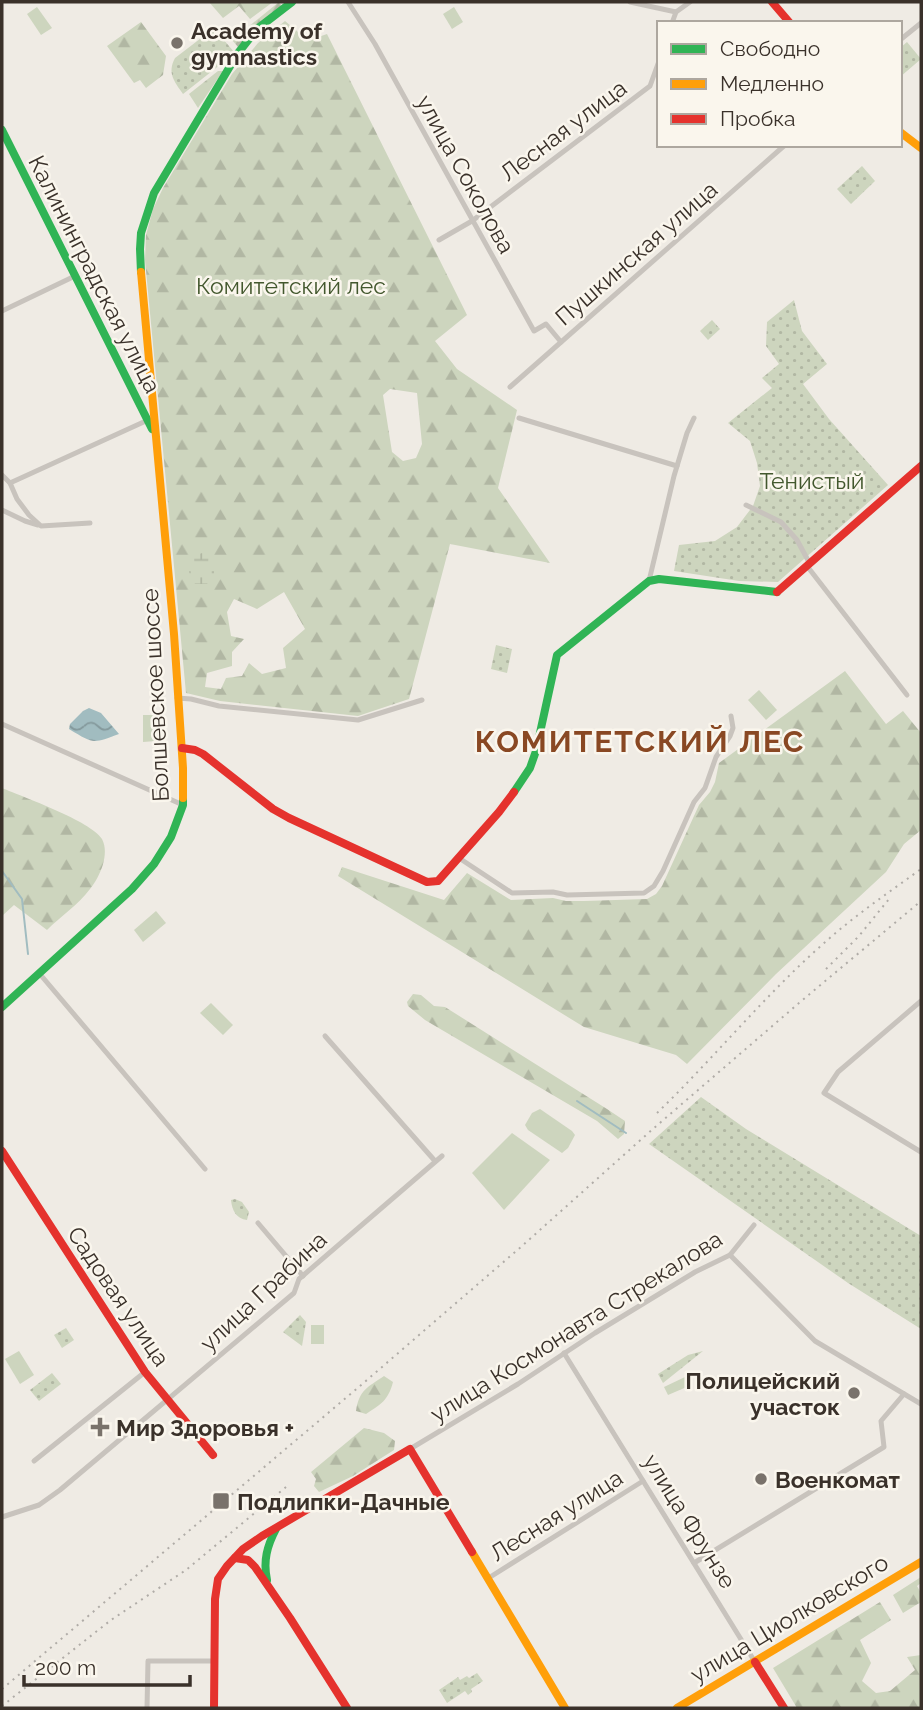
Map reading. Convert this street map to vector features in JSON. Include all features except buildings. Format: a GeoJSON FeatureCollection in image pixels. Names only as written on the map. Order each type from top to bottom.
{"type":"FeatureCollection","features":[{"type":"Feature","properties":{"kind":"street","name":"Болшевское шоссе"},"geometry":{"type":"LineString","coordinates":[[2,1007],[132,889],[154,864],[171,837],[183,805],[182,748],[139,238],[154,193],[238,52],[257,29],[292,2]]}},
{"type":"Feature","properties":{"kind":"street","name":"улица Соколова"},"geometry":{"type":"LineString","coordinates":[[348,2],[534,331],[546,324],[561,342]]}},
{"type":"Feature","properties":{"kind":"street"},"geometry":{"type":"LineString","coordinates":[[630,2],[676,12]]}},
{"type":"Feature","properties":{"kind":"street"},"geometry":{"type":"LineString","coordinates":[[673,21],[676,12],[690,2]]}},
{"type":"Feature","properties":{"kind":"street"},"geometry":{"type":"LineString","coordinates":[[772,2],[788,21]]}},
{"type":"Feature","properties":{"kind":"street"},"geometry":{"type":"LineString","coordinates":[[902,38],[921,23]]}},
{"type":"Feature","properties":{"kind":"street","name":"Лесная улица"},"geometry":{"type":"LineString","coordinates":[[439,240],[472,221],[650,86],[657,67]]}},
{"type":"Feature","properties":{"kind":"street","name":"Калининградская улица"},"geometry":{"type":"LineString","coordinates":[[2,130],[155,435]]}},
{"type":"Feature","properties":{"kind":"street"},"geometry":{"type":"LineString","coordinates":[[902,134],[921,148]]}},
{"type":"Feature","properties":{"kind":"street","name":"Пушкинская улица"},"geometry":{"type":"LineString","coordinates":[[510,387],[783,147]]}},
{"type":"Feature","properties":{"kind":"street"},"geometry":{"type":"LineString","coordinates":[[2,311],[75,276]]}},
{"type":"Feature","properties":{"kind":"street"},"geometry":{"type":"LineString","coordinates":[[138,401],[147,403],[152,393]]}},
{"type":"Feature","properties":{"kind":"street"},"geometry":{"type":"LineString","coordinates":[[520,418],[677,466]]}},
{"type":"Feature","properties":{"kind":"street"},"geometry":{"type":"LineString","coordinates":[[649,580],[677,466],[694,418]]}},
{"type":"Feature","properties":{"kind":"street"},"geometry":{"type":"LineString","coordinates":[[10,483],[148,421]]}},
{"type":"Feature","properties":{"kind":"street"},"geometry":{"type":"LineString","coordinates":[[182,748],[203,754],[289,818],[427,882],[440,879],[499,812],[530,768],[557,655],[649,580],[776,593],[921,466]]}},
{"type":"Feature","properties":{"kind":"street"},"geometry":{"type":"LineString","coordinates":[[2,475],[10,483],[29,515],[41,526]]}},
{"type":"Feature","properties":{"kind":"street"},"geometry":{"type":"LineString","coordinates":[[746,505],[781,522],[797,540],[808,565],[907,695]]}},
{"type":"Feature","properties":{"kind":"street"},"geometry":{"type":"LineString","coordinates":[[2,510],[41,526],[90,523]]}},
{"type":"Feature","properties":{"kind":"street"},"geometry":{"type":"LineString","coordinates":[[177,698],[219,706],[358,720],[422,700]]}},
{"type":"Feature","properties":{"kind":"street"},"geometry":{"type":"LineString","coordinates":[[459,858],[512,893],[644,893],[654,886],[663,871],[694,802],[705,788],[716,757],[733,728],[732,716]]}},
{"type":"Feature","properties":{"kind":"street"},"geometry":{"type":"LineString","coordinates":[[2,724],[183,805]]}},
{"type":"Feature","properties":{"kind":"street"},"geometry":{"type":"LineString","coordinates":[[39,973],[205,1169]]}},
{"type":"Feature","properties":{"kind":"street"},"geometry":{"type":"LineString","coordinates":[[921,1000],[838,1072],[824,1093],[921,1152]]}},
{"type":"Feature","properties":{"kind":"street"},"geometry":{"type":"LineString","coordinates":[[325,1037],[435,1161]]}},
{"type":"Feature","properties":{"kind":"street","name":"Садовая улица"},"geometry":{"type":"LineString","coordinates":[[2,1152],[145,1372],[213,1455]]}},
{"type":"Feature","properties":{"kind":"street","name":"улица Грабина"},"geometry":{"type":"LineString","coordinates":[[2,1517],[39,1505],[167,1401],[294,1293],[299,1279],[442,1156]]}},
{"type":"Feature","properties":{"kind":"street"},"geometry":{"type":"LineString","coordinates":[[258,1223],[303,1276]]}},
{"type":"Feature","properties":{"kind":"street","name":"улица Космонавта Стрекалова"},"geometry":{"type":"LineString","coordinates":[[410,1449],[695,1272],[730,1255],[754,1225]]}},
{"type":"Feature","properties":{"kind":"street"},"geometry":{"type":"LineString","coordinates":[[730,1255],[815,1341],[921,1404]]}},
{"type":"Feature","properties":{"kind":"street","name":"улица Фрунзе"},"geometry":{"type":"LineString","coordinates":[[564,1353],[783,1708]]}},
{"type":"Feature","properties":{"kind":"street"},"geometry":{"type":"LineString","coordinates":[[34,1461],[145,1372]]}},
{"type":"Feature","properties":{"kind":"street"},"geometry":{"type":"LineString","coordinates":[[694,1563],[884,1447],[881,1421],[904,1394]]}},
{"type":"Feature","properties":{"kind":"street"},"geometry":{"type":"LineString","coordinates":[[214,1708],[215,1599],[218,1579],[235,1558],[262,1536],[410,1449],[565,1708]]}},
{"type":"Feature","properties":{"kind":"street","name":"Лесная улица"},"geometry":{"type":"LineString","coordinates":[[487,1578],[643,1481]]}},
{"type":"Feature","properties":{"kind":"street"},"geometry":{"type":"LineString","coordinates":[[269,1590],[263,1566],[267,1545],[276,1529]]}},
{"type":"Feature","properties":{"kind":"street"},"geometry":{"type":"LineString","coordinates":[[262,1536],[267,1545]]}},
{"type":"Feature","properties":{"kind":"street"},"geometry":{"type":"LineString","coordinates":[[235,1558],[248,1560],[256,1567],[346,1708]]}},
{"type":"Feature","properties":{"kind":"street","name":"улица Циолковского"},"geometry":{"type":"LineString","coordinates":[[677,1708],[921,1562]]}},
{"type":"Feature","properties":{"kind":"street"},"geometry":{"type":"LineString","coordinates":[[147,1708],[148,1661],[214,1661]]}},
{"type":"Feature","properties":{"kind":"green space"},"geometry":{"type":"Polygon","coordinates":[[[209,2],[273,2],[250,19],[239,6],[223,18],[209,2]]]}},
{"type":"Feature","properties":{"kind":"green space"},"geometry":{"type":"Polygon","coordinates":[[[279,2],[282,6],[238,47],[232,40],[279,2]]]}},
{"type":"Feature","properties":{"kind":"green space"},"geometry":{"type":"Polygon","coordinates":[[[37,7],[52,28],[41,35],[27,14],[37,7]]]}},
{"type":"Feature","properties":{"kind":"green space"},"geometry":{"type":"Polygon","coordinates":[[[454,7],[463,22],[452,29],[443,14],[454,7]]]}},
{"type":"Feature","properties":{"kind":"green space","name":"Комитетский лес"},"geometry":{"type":"Polygon","coordinates":[[[285,21],[297,31],[304,42],[327,34],[467,315],[435,341],[457,369],[517,410],[498,488],[550,563],[450,544],[409,699],[358,716],[220,701],[186,693],[145,260],[146,235],[153,209],[163,188],[232,74],[258,43],[285,21]],[[390,389],[383,395],[392,452],[403,461],[416,458],[422,444],[417,393],[390,389]],[[284,592],[257,609],[234,599],[227,612],[231,636],[244,639],[232,652],[232,666],[207,673],[205,687],[221,689],[226,678],[242,676],[249,663],[262,674],[286,668],[283,648],[305,629],[284,592]]]}},
{"type":"Feature","properties":{"kind":"green space"},"geometry":{"type":"Polygon","coordinates":[[[141,22],[166,56],[163,75],[146,88],[140,80],[134,83],[107,46],[141,22]]]}},
{"type":"Feature","properties":{"kind":"green space"},"geometry":{"type":"Polygon","coordinates":[[[209,32],[217,32],[235,53],[183,94],[173,77],[175,58],[209,32]]]}},
{"type":"Feature","properties":{"kind":"green space"},"geometry":{"type":"Polygon","coordinates":[[[907,42],[921,59],[902,75],[902,46],[907,42]]]}},
{"type":"Feature","properties":{"kind":"green space"},"geometry":{"type":"Polygon","coordinates":[[[218,71],[223,71],[198,108],[189,94],[218,71]]]}},
{"type":"Feature","properties":{"kind":"green space"},"geometry":{"type":"Polygon","coordinates":[[[862,166],[875,181],[851,204],[837,189],[862,166]]]}},
{"type":"Feature","properties":{"kind":"green space","name":"Тенистый"},"geometry":{"type":"Polygon","coordinates":[[[794,300],[802,331],[827,364],[803,384],[829,419],[888,485],[778,582],[739,581],[674,571],[679,545],[715,541],[737,527],[753,506],[760,486],[757,463],[750,441],[728,423],[772,388],[762,378],[779,364],[766,346],[767,322],[794,300]]]}},
{"type":"Feature","properties":{"kind":"green space"},"geometry":{"type":"Polygon","coordinates":[[[712,320],[720,329],[708,340],[700,331],[712,320]]]}},
{"type":"Feature","properties":{"kind":"green space"},"geometry":{"type":"Polygon","coordinates":[[[204,552],[214,559],[214,575],[207,584],[195,584],[189,565],[204,552]]]}},
{"type":"Feature","properties":{"kind":"green space"},"geometry":{"type":"Polygon","coordinates":[[[496,645],[512,649],[507,673],[491,669],[496,645]]]}},
{"type":"Feature","properties":{"kind":"green space","name":"Комитетский лес"},"geometry":{"type":"Polygon","coordinates":[[[845,671],[886,724],[903,711],[921,733],[921,830],[904,844],[886,872],[776,974],[687,1064],[676,1055],[584,1027],[338,876],[342,867],[444,900],[467,873],[511,900],[647,899],[656,894],[662,886],[699,805],[715,782],[719,763],[845,671]]]}},
{"type":"Feature","properties":{"kind":"green space"},"geometry":{"type":"Polygon","coordinates":[[[759,690],[777,710],[766,720],[748,700],[759,690]]]}},
{"type":"Feature","properties":{"kind":"green space"},"geometry":{"type":"Polygon","coordinates":[[[143,715],[155,715],[156,741],[143,742],[143,715]]]}},
{"type":"Feature","properties":{"kind":"green space"},"geometry":{"type":"Polygon","coordinates":[[[2,788],[85,825],[102,839],[104,845],[103,865],[94,884],[47,930],[14,905],[2,916],[2,788]]]}},
{"type":"Feature","properties":{"kind":"green space"},"geometry":{"type":"Polygon","coordinates":[[[156,911],[166,923],[143,942],[134,930],[156,911]]]}},
{"type":"Feature","properties":{"kind":"green space"},"geometry":{"type":"Polygon","coordinates":[[[413,994],[421,995],[434,1006],[445,1007],[607,1109],[625,1121],[624,1134],[618,1139],[597,1121],[425,1020],[408,1006],[407,1002],[413,994]]]}},
{"type":"Feature","properties":{"kind":"green space"},"geometry":{"type":"Polygon","coordinates":[[[211,1003],[233,1025],[223,1035],[200,1013],[211,1003]]]}},
{"type":"Feature","properties":{"kind":"green space"},"geometry":{"type":"Polygon","coordinates":[[[701,1097],[746,1129],[921,1236],[921,1329],[848,1283],[649,1144],[701,1097]]]}},
{"type":"Feature","properties":{"kind":"green space"},"geometry":{"type":"Polygon","coordinates":[[[540,1109],[575,1135],[562,1153],[528,1130],[525,1125],[532,1113],[540,1109]]]}},
{"type":"Feature","properties":{"kind":"green space"},"geometry":{"type":"Polygon","coordinates":[[[512,1133],[550,1160],[504,1210],[472,1173],[512,1133]]]}},
{"type":"Feature","properties":{"kind":"green space"},"geometry":{"type":"Polygon","coordinates":[[[231,1200],[242,1202],[249,1212],[247,1220],[235,1213],[231,1200]]]}},
{"type":"Feature","properties":{"kind":"green space"},"geometry":{"type":"Polygon","coordinates":[[[300,1315],[306,1322],[302,1346],[283,1332],[300,1315]]]}},
{"type":"Feature","properties":{"kind":"green space"},"geometry":{"type":"Polygon","coordinates":[[[311,1325],[324,1325],[324,1344],[311,1344],[311,1325]]]}},
{"type":"Feature","properties":{"kind":"green space"},"geometry":{"type":"Polygon","coordinates":[[[66,1328],[74,1340],[62,1348],[54,1335],[66,1328]]]}},
{"type":"Feature","properties":{"kind":"green space"},"geometry":{"type":"Polygon","coordinates":[[[19,1351],[34,1375],[20,1384],[5,1359],[19,1351]]]}},
{"type":"Feature","properties":{"kind":"green space"},"geometry":{"type":"Polygon","coordinates":[[[703,1351],[663,1383],[658,1374],[688,1355],[703,1351]]]}},
{"type":"Feature","properties":{"kind":"green space"},"geometry":{"type":"Polygon","coordinates":[[[52,1373],[61,1384],[39,1401],[30,1390],[52,1373]]]}},
{"type":"Feature","properties":{"kind":"green space"},"geometry":{"type":"Polygon","coordinates":[[[384,1376],[393,1382],[386,1398],[366,1414],[356,1411],[362,1394],[384,1376]]]}},
{"type":"Feature","properties":{"kind":"green space"},"geometry":{"type":"Polygon","coordinates":[[[685,1377],[689,1386],[668,1395],[664,1387],[685,1377]]]}},
{"type":"Feature","properties":{"kind":"green space"},"geometry":{"type":"Polygon","coordinates":[[[364,1428],[384,1433],[395,1441],[394,1450],[353,1476],[319,1492],[314,1486],[316,1479],[311,1472],[364,1428]]]}},
{"type":"Feature","properties":{"kind":"green space"},"geometry":{"type":"Polygon","coordinates":[[[921,1577],[921,1583],[917,1586],[921,1593],[921,1602],[903,1613],[893,1595],[921,1577]]]}},
{"type":"Feature","properties":{"kind":"green space"},"geometry":{"type":"Polygon","coordinates":[[[880,1602],[891,1620],[860,1640],[871,1663],[862,1681],[876,1693],[890,1691],[915,1670],[907,1657],[921,1655],[921,1708],[797,1708],[773,1668],[880,1602]]]}},
{"type":"Feature","properties":{"kind":"green space"},"geometry":{"type":"Polygon","coordinates":[[[477,1673],[483,1681],[471,1689],[472,1692],[468,1695],[465,1691],[447,1703],[439,1690],[458,1677],[460,1680],[477,1673]]]}},
{"type":"Feature","properties":{"kind":"water"},"geometry":{"type":"Polygon","coordinates":[[[89,708],[101,713],[119,734],[93,741],[69,729],[70,724],[89,708]]]}},
{"type":"Feature","properties":{"kind":"waterway"},"geometry":{"type":"LineString","coordinates":[[2,871],[22,899],[28,954]]}},
{"type":"Feature","properties":{"kind":"waterway"},"geometry":{"type":"LineString","coordinates":[[577,1101],[626,1133]]}},
{"type":"Feature","properties":{"kind":"railway"},"geometry":{"type":"LineString","coordinates":[[657,1113],[801,964],[847,924],[921,869]]}},
{"type":"Feature","properties":{"kind":"railway"},"geometry":{"type":"LineString","coordinates":[[826,969],[859,936],[889,899]]}},
{"type":"Feature","properties":{"kind":"railway"},"geometry":{"type":"LineString","coordinates":[[2,1689],[360,1386],[654,1128],[921,901]]}},
{"type":"Feature","properties":{"kind":"railway"},"geometry":{"type":"LineString","coordinates":[[2,1706],[111,1620],[186,1570],[286,1487]]}},
{"type":"Feature","properties":{"kind":"traffic: fast"},"geometry":{"type":"LineString","coordinates":[[141,272],[141,233],[154,193],[238,53],[257,29],[292,2]]}},
{"type":"Feature","properties":{"kind":"traffic: fast"},"geometry":{"type":"LineString","coordinates":[[2,130],[152,429]]}},
{"type":"Feature","properties":{"kind":"traffic: fast"},"geometry":{"type":"LineString","coordinates":[[514,792],[530,768],[536,751],[557,655],[649,581],[659,579],[777,592]]}},
{"type":"Feature","properties":{"kind":"traffic: fast"},"geometry":{"type":"LineString","coordinates":[[2,1007],[132,889],[154,864],[171,837],[183,798]]}},
{"type":"Feature","properties":{"kind":"traffic: fast"},"geometry":{"type":"LineString","coordinates":[[267,1580],[267,1554],[276,1529]]}},
{"type":"Feature","properties":{"kind":"traffic: slow"},"geometry":{"type":"LineString","coordinates":[[902,134],[921,148]]}},
{"type":"Feature","properties":{"kind":"traffic: slow"},"geometry":{"type":"LineString","coordinates":[[141,272],[174,634],[183,798]]}},
{"type":"Feature","properties":{"kind":"traffic: slow"},"geometry":{"type":"LineString","coordinates":[[472,1552],[565,1708]]}},
{"type":"Feature","properties":{"kind":"traffic: slow"},"geometry":{"type":"LineString","coordinates":[[677,1708],[921,1562]]}},
{"type":"Feature","properties":{"kind":"traffic: jam"},"geometry":{"type":"LineString","coordinates":[[772,2],[788,21]]}},
{"type":"Feature","properties":{"kind":"traffic: jam"},"geometry":{"type":"LineString","coordinates":[[777,592],[921,466]]}},
{"type":"Feature","properties":{"kind":"traffic: jam"},"geometry":{"type":"LineString","coordinates":[[182,748],[203,754],[273,809],[289,818],[427,882],[438,881],[514,792]]}},
{"type":"Feature","properties":{"kind":"traffic: jam"},"geometry":{"type":"LineString","coordinates":[[2,1151],[145,1372],[213,1455]]}},
{"type":"Feature","properties":{"kind":"traffic: jam"},"geometry":{"type":"LineString","coordinates":[[214,1708],[215,1599],[218,1579],[243,1549],[262,1536],[410,1449],[472,1552]]}},
{"type":"Feature","properties":{"kind":"traffic: jam"},"geometry":{"type":"LineString","coordinates":[[235,1558],[248,1560],[255,1567],[347,1708]]}},
{"type":"Feature","properties":{"kind":"traffic: jam"},"geometry":{"type":"LineString","coordinates":[[755,1662],[784,1708]]}},
{"type":"Feature","properties":{"kind":"place","name":"Academy of gymnastics"},"geometry":{"type":"Point","coordinates":[177,43]}},
{"type":"Feature","properties":{"kind":"place","name":"Полицейский участок"},"geometry":{"type":"Point","coordinates":[854,1393]}},
{"type":"Feature","properties":{"kind":"place","name":"Мир Здоровья +"},"geometry":{"type":"Point","coordinates":[100,1427]}},
{"type":"Feature","properties":{"kind":"place","name":"Военкомат"},"geometry":{"type":"Point","coordinates":[761,1479]}},
{"type":"Feature","properties":{"kind":"place","name":"Подлипки-Дачные"},"geometry":{"type":"Point","coordinates":[221,1501]}},
{"type":"Feature","properties":{"kind":"district","name":"КОМИТЕТСКИЙ ЛЕС"},"geometry":{"type":"Point","coordinates":[640,741]}}]}
